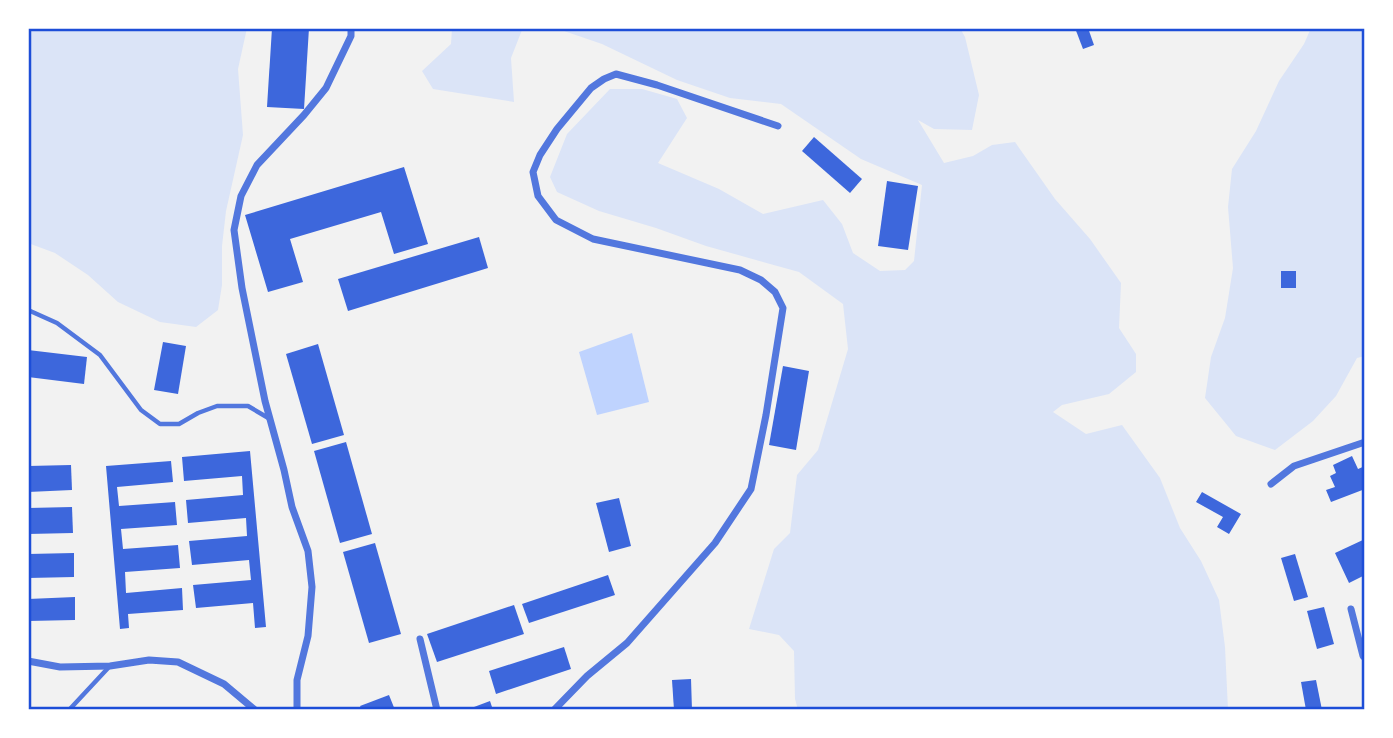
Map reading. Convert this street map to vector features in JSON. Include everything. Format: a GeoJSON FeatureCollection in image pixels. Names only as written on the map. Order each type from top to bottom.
{"type":"FeatureCollection","features":[{"type":"Feature","properties":{"kind":"street"},"geometry":{"type":"LineString","coordinates":[[297,710],[297,680],[309,636],[312,587],[308,551],[292,506],[270,419],[242,288],[234,230],[241,196],[257,165],[326,88],[351,36],[351,28]]}},
{"type":"Feature","properties":{"kind":"street"},"geometry":{"type":"LineString","coordinates":[[554,710],[587,676],[627,643],[715,543],[751,489],[783,309],[775,292],[761,280],[740,270],[593,239],[556,220],[538,195],[533,172],[540,155],[557,130],[591,88],[616,74],[778,126]]}},
{"type":"Feature","properties":{"kind":"street"},"geometry":{"type":"LineString","coordinates":[[1272,484],[1294,466],[1365,442]]}},
{"type":"Feature","properties":{"kind":"street"},"geometry":{"type":"LineString","coordinates":[[1351,609],[1365,658]]}},
{"type":"Feature","properties":{"kind":"street"},"geometry":{"type":"LineString","coordinates":[[420,639],[436,710]]}},
{"type":"Feature","properties":{"kind":"street"},"geometry":{"type":"LineString","coordinates":[[28,661],[61,667],[110,666],[149,660],[178,662],[225,684],[255,710]]}},
{"type":"Feature","properties":{"kind":"lane"},"geometry":{"type":"LineString","coordinates":[[28,310],[57,323],[100,355],[141,410],[160,424],[179,424],[217,406],[248,406],[270,419]]}},
{"type":"Feature","properties":{"kind":"lane"},"geometry":{"type":"LineString","coordinates":[[69,710],[110,666]]}},
{"type":"Feature","properties":{"kind":"shaded area"},"geometry":{"type":"Polygon","coordinates":[[[28,28],[247,28],[238,69],[243,135],[226,211],[218,310],[196,327],[160,322],[118,302],[88,275],[55,253],[28,243],[28,28]]]}},
{"type":"Feature","properties":{"kind":"shaded area"},"geometry":{"type":"Polygon","coordinates":[[[452,28],[522,30],[511,58],[514,102],[433,89],[422,71],[451,44],[452,28]]]}},
{"type":"Feature","properties":{"kind":"shaded area"},"geometry":{"type":"Polygon","coordinates":[[[564,28],[960,28],[965,37],[979,95],[972,130],[934,129],[918,120],[944,163],[973,156],[992,145],[1015,142],[1055,199],[1090,239],[1121,283],[1119,328],[1136,354],[1136,372],[1109,394],[1062,405],[1053,412],[1086,434],[1122,425],[1160,478],[1180,528],[1201,561],[1219,600],[1225,647],[1228,710],[798,710],[795,699],[794,651],[779,635],[749,629],[774,549],[790,533],[797,475],[818,450],[848,349],[843,304],[799,272],[706,246],[599,211],[557,192],[550,177],[567,134],[610,89],[642,89],[677,99],[687,118],[658,163],[719,189],[763,214],[823,200],[842,224],[853,253],[880,271],[905,270],[914,261],[922,185],[861,159],[781,104],[730,98],[677,80],[602,44],[564,31],[564,28]]]}},
{"type":"Feature","properties":{"kind":"shaded area"},"geometry":{"type":"Polygon","coordinates":[[[1311,28],[1365,28],[1365,356],[1357,358],[1336,396],[1313,421],[1275,450],[1236,436],[1205,398],[1211,357],[1225,318],[1233,268],[1228,207],[1232,169],[1256,131],[1279,81],[1304,44],[1311,28]]]}},
{"type":"Feature","properties":{"kind":"water"},"geometry":{"type":"Polygon","coordinates":[[[632,333],[649,402],[597,415],[579,352],[632,333]]]}},
{"type":"Feature","properties":{"kind":"building"},"geometry":{"type":"Polygon","coordinates":[[[272,28],[309,28],[304,109],[267,107],[272,28]]]}},
{"type":"Feature","properties":{"kind":"building"},"geometry":{"type":"Polygon","coordinates":[[[1075,28],[1088,28],[1094,45],[1083,49],[1075,28]]]}},
{"type":"Feature","properties":{"kind":"building"},"geometry":{"type":"Polygon","coordinates":[[[814,137],[862,179],[850,193],[802,151],[814,137]]]}},
{"type":"Feature","properties":{"kind":"building"},"geometry":{"type":"Polygon","coordinates":[[[404,167],[428,244],[394,254],[381,212],[290,239],[303,282],[268,292],[245,215],[404,167]]]}},
{"type":"Feature","properties":{"kind":"building"},"geometry":{"type":"Polygon","coordinates":[[[887,181],[918,186],[908,250],[878,246],[887,181]]]}},
{"type":"Feature","properties":{"kind":"building"},"geometry":{"type":"Polygon","coordinates":[[[479,237],[488,268],[348,311],[338,279],[479,237]]]}},
{"type":"Feature","properties":{"kind":"building"},"geometry":{"type":"Polygon","coordinates":[[[1281,271],[1296,271],[1296,288],[1281,288],[1281,271]]]}},
{"type":"Feature","properties":{"kind":"building"},"geometry":{"type":"Polygon","coordinates":[[[163,342],[186,346],[178,394],[154,390],[163,342]]]}},
{"type":"Feature","properties":{"kind":"building"},"geometry":{"type":"Polygon","coordinates":[[[318,344],[344,435],[312,444],[286,354],[318,344]]]}},
{"type":"Feature","properties":{"kind":"building"},"geometry":{"type":"Polygon","coordinates":[[[28,350],[87,357],[84,384],[28,377],[28,350]]]}},
{"type":"Feature","properties":{"kind":"building"},"geometry":{"type":"Polygon","coordinates":[[[783,366],[809,371],[796,450],[769,445],[783,366]]]}},
{"type":"Feature","properties":{"kind":"building"},"geometry":{"type":"Polygon","coordinates":[[[346,442],[372,534],[340,543],[314,451],[346,442]]]}},
{"type":"Feature","properties":{"kind":"building"},"geometry":{"type":"Polygon","coordinates":[[[250,451],[266,627],[255,628],[253,603],[196,608],[193,585],[251,580],[249,560],[192,565],[189,541],[247,536],[246,518],[188,523],[186,500],[243,495],[242,476],[184,481],[182,457],[250,451]]]}},
{"type":"Feature","properties":{"kind":"building"},"geometry":{"type":"Polygon","coordinates":[[[1352,456],[1358,469],[1365,466],[1365,489],[1331,502],[1326,490],[1335,487],[1330,476],[1336,473],[1333,465],[1352,456]]]}},
{"type":"Feature","properties":{"kind":"building"},"geometry":{"type":"Polygon","coordinates":[[[171,461],[173,482],[117,487],[119,506],[175,502],[177,525],[121,529],[123,549],[178,545],[180,568],[125,572],[126,593],[182,588],[183,610],[128,614],[129,628],[120,629],[106,466],[171,461]]]}},
{"type":"Feature","properties":{"kind":"building"},"geometry":{"type":"Polygon","coordinates":[[[71,465],[72,490],[28,492],[28,466],[71,465]]]}},
{"type":"Feature","properties":{"kind":"building"},"geometry":{"type":"Polygon","coordinates":[[[1202,492],[1241,514],[1229,534],[1217,527],[1223,517],[1196,502],[1202,492]]]}},
{"type":"Feature","properties":{"kind":"building"},"geometry":{"type":"Polygon","coordinates":[[[619,498],[631,546],[609,552],[596,503],[619,498]]]}},
{"type":"Feature","properties":{"kind":"building"},"geometry":{"type":"Polygon","coordinates":[[[72,507],[73,533],[28,534],[28,508],[72,507]]]}},
{"type":"Feature","properties":{"kind":"building"},"geometry":{"type":"Polygon","coordinates":[[[1365,539],[1365,575],[1349,583],[1335,553],[1365,539]]]}},
{"type":"Feature","properties":{"kind":"building"},"geometry":{"type":"Polygon","coordinates":[[[375,543],[401,634],[369,643],[343,552],[375,543]]]}},
{"type":"Feature","properties":{"kind":"building"},"geometry":{"type":"Polygon","coordinates":[[[74,553],[74,577],[28,578],[28,554],[74,553]]]}},
{"type":"Feature","properties":{"kind":"building"},"geometry":{"type":"Polygon","coordinates":[[[1295,554],[1308,597],[1294,601],[1281,558],[1295,554]]]}},
{"type":"Feature","properties":{"kind":"building"},"geometry":{"type":"Polygon","coordinates":[[[608,575],[615,595],[529,623],[522,604],[608,575]]]}},
{"type":"Feature","properties":{"kind":"building"},"geometry":{"type":"Polygon","coordinates":[[[75,597],[75,620],[28,621],[28,599],[75,597]]]}},
{"type":"Feature","properties":{"kind":"building"},"geometry":{"type":"Polygon","coordinates":[[[514,605],[524,634],[437,662],[427,634],[514,605]]]}},
{"type":"Feature","properties":{"kind":"building"},"geometry":{"type":"Polygon","coordinates":[[[1324,607],[1334,644],[1317,649],[1307,611],[1324,607]]]}},
{"type":"Feature","properties":{"kind":"building"},"geometry":{"type":"Polygon","coordinates":[[[564,647],[571,669],[496,694],[489,671],[564,647]]]}},
{"type":"Feature","properties":{"kind":"building"},"geometry":{"type":"Polygon","coordinates":[[[691,679],[692,710],[674,710],[672,680],[691,679]]]}},
{"type":"Feature","properties":{"kind":"building"},"geometry":{"type":"Polygon","coordinates":[[[1316,680],[1322,710],[1306,710],[1301,682],[1316,680]]]}},
{"type":"Feature","properties":{"kind":"building"},"geometry":{"type":"Polygon","coordinates":[[[389,695],[395,710],[362,710],[360,706],[389,695]]]}},
{"type":"Feature","properties":{"kind":"building"},"geometry":{"type":"Polygon","coordinates":[[[490,701],[493,710],[466,710],[490,701]]]}}]}
